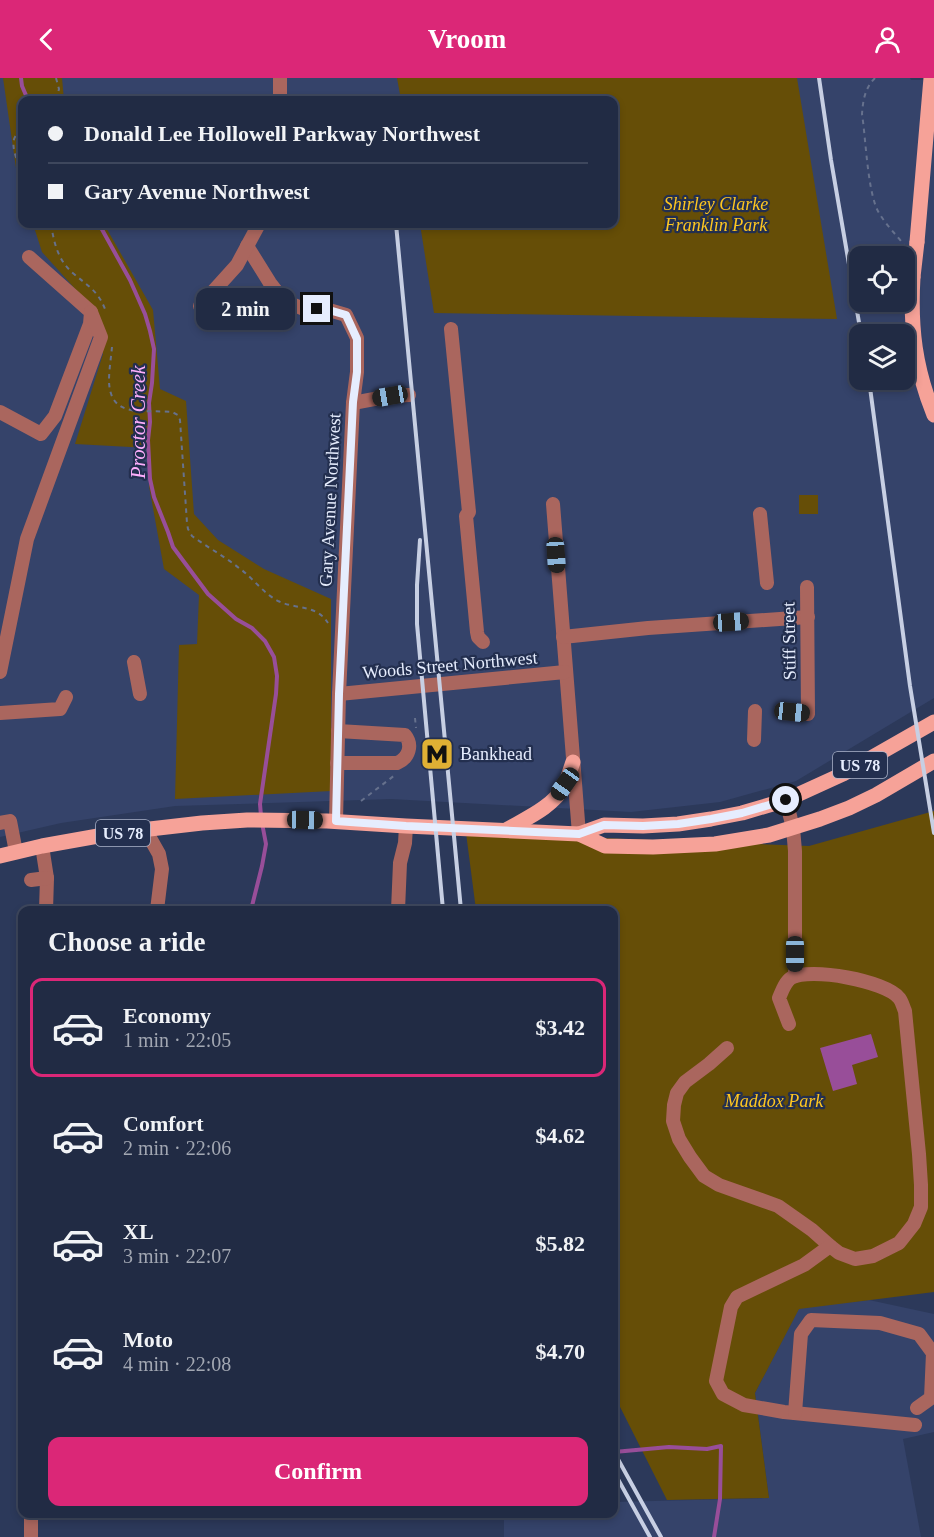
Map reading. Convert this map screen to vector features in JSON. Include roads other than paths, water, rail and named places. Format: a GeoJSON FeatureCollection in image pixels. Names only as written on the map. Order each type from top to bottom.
{"type":"FeatureCollection","features":[{"type":"Feature","properties":{"kind":"main road"},"geometry":{"type":"LineString","coordinates":[[930,78],[928,123],[912,246],[912,329],[925,392],[934,416]]}},
{"type":"Feature","properties":{"kind":"main road","name":"US 78"},"geometry":{"type":"LineString","coordinates":[[579,834],[604,825],[643,826],[711,819],[786,800],[843,774],[934,722]]}},
{"type":"Feature","properties":{"kind":"main road","name":"US 78"},"geometry":{"type":"LineString","coordinates":[[0,856],[115,833],[247,820],[336,821],[579,834],[604,846],[715,844],[769,835],[820,819],[876,795],[934,761]]}},
{"type":"Feature","properties":{"kind":"main road"},"geometry":{"type":"LineString","coordinates":[[506,830],[541,810],[555,798],[565,784],[573,762]]}},
{"type":"Feature","properties":{"kind":"street"},"geometry":{"type":"LineString","coordinates":[[280,78],[280,96]]}},
{"type":"Feature","properties":{"kind":"street"},"geometry":{"type":"LineString","coordinates":[[200,306],[237,265],[257,228]]}},
{"type":"Feature","properties":{"kind":"street","name":"Gary Avenue Northwest"},"geometry":{"type":"LineString","coordinates":[[248,246],[270,283],[284,301],[304,309],[329,310],[346,315],[357,339],[339,694],[336,821]]}},
{"type":"Feature","properties":{"kind":"street"},"geometry":{"type":"LineString","coordinates":[[0,672],[27,539],[101,337],[91,312],[29,257]]}},
{"type":"Feature","properties":{"kind":"street"},"geometry":{"type":"LineString","coordinates":[[0,412],[41,434],[55,416],[90,324],[91,312]]}},
{"type":"Feature","properties":{"kind":"street"},"geometry":{"type":"LineString","coordinates":[[451,329],[469,512],[466,516],[477,632],[483,642]]}},
{"type":"Feature","properties":{"kind":"street"},"geometry":{"type":"LineString","coordinates":[[353,402],[409,395]]}},
{"type":"Feature","properties":{"kind":"street"},"geometry":{"type":"LineString","coordinates":[[553,504],[579,834]]}},
{"type":"Feature","properties":{"kind":"street"},"geometry":{"type":"LineString","coordinates":[[760,514],[767,583]]}},
{"type":"Feature","properties":{"kind":"street","name":"Stiff Street"},"geometry":{"type":"LineString","coordinates":[[792,712],[808,714],[807,588]]}},
{"type":"Feature","properties":{"kind":"street"},"geometry":{"type":"LineString","coordinates":[[562,637],[648,628],[808,617]]}},
{"type":"Feature","properties":{"kind":"street"},"geometry":{"type":"LineString","coordinates":[[134,662],[140,694]]}},
{"type":"Feature","properties":{"kind":"street","name":"Woods Street Northwest"},"geometry":{"type":"LineString","coordinates":[[339,694],[565,672]]}},
{"type":"Feature","properties":{"kind":"street"},"geometry":{"type":"LineString","coordinates":[[0,713],[60,709],[66,696]]}},
{"type":"Feature","properties":{"kind":"street"},"geometry":{"type":"LineString","coordinates":[[754,740],[755,711]]}},
{"type":"Feature","properties":{"kind":"street"},"geometry":{"type":"LineString","coordinates":[[337,763],[397,763],[407,756],[409,750],[405,735],[338,731]]}},
{"type":"Feature","properties":{"kind":"street"},"geometry":{"type":"LineString","coordinates":[[786,800],[793,828],[795,851],[795,976]]}},
{"type":"Feature","properties":{"kind":"street"},"geometry":{"type":"LineString","coordinates":[[0,823],[10,821],[16,852]]}},
{"type":"Feature","properties":{"kind":"street"},"geometry":{"type":"LineString","coordinates":[[398,906],[400,863],[406,826]]}},
{"type":"Feature","properties":{"kind":"street"},"geometry":{"type":"LineString","coordinates":[[146,831],[159,854],[162,869],[157,906]]}},
{"type":"Feature","properties":{"kind":"street"},"geometry":{"type":"LineString","coordinates":[[42,846],[47,878],[46,906]]}},
{"type":"Feature","properties":{"kind":"street"},"geometry":{"type":"LineString","coordinates":[[31,880],[47,878]]}},
{"type":"Feature","properties":{"kind":"street"},"geometry":{"type":"LineString","coordinates":[[727,1048],[685,1082],[677,1093],[674,1105],[673,1121],[679,1138],[704,1176],[719,1185],[777,1206],[812,1230],[839,1253],[855,1258],[873,1256],[899,1243],[914,1224],[921,1207],[919,1154],[905,1011],[899,998],[888,990],[857,979],[812,973],[795,976],[789,980],[779,998],[789,1024]]}},
{"type":"Feature","properties":{"kind":"street"},"geometry":{"type":"LineString","coordinates":[[830,1246],[804,1265],[737,1297],[731,1307],[716,1381],[723,1394],[744,1405],[795,1413],[915,1425]]}},
{"type":"Feature","properties":{"kind":"street"},"geometry":{"type":"LineString","coordinates":[[795,1413],[801,1334],[811,1320],[880,1323],[919,1334],[933,1353],[933,1399],[917,1408]]}},
{"type":"Feature","properties":{"kind":"street"},"geometry":{"type":"LineString","coordinates":[[31,1518],[31,1537]]}},
{"type":"Feature","properties":{"kind":"waterway","name":"Proctor Creek"},"geometry":{"type":"LineString","coordinates":[[21,78],[26,96]]}},
{"type":"Feature","properties":{"kind":"waterway","name":"Proctor Creek"},"geometry":{"type":"LineString","coordinates":[[101,228],[130,280],[150,331],[154,349],[149,403],[150,479],[154,497],[173,547],[208,594],[236,619],[252,628],[265,641],[274,657],[277,676],[276,694],[260,804],[261,816]]}},
{"type":"Feature","properties":{"kind":"waterway","name":"Proctor Creek"},"geometry":{"type":"LineString","coordinates":[[252,906],[266,844],[262,823]]}},
{"type":"Feature","properties":{"kind":"waterway","name":"Proctor Creek"},"geometry":{"type":"LineString","coordinates":[[618,1452],[669,1447],[707,1449],[721,1446],[720,1499],[714,1537]]}},
{"type":"Feature","properties":{"kind":"railway"},"geometry":{"type":"LineString","coordinates":[[819,78],[859,324]]}},
{"type":"Feature","properties":{"kind":"railway"},"geometry":{"type":"LineString","coordinates":[[396,228],[461,906]]}},
{"type":"Feature","properties":{"kind":"railway"},"geometry":{"type":"LineString","coordinates":[[870,390],[910,686],[934,833]]}},
{"type":"Feature","properties":{"kind":"railway"},"geometry":{"type":"LineString","coordinates":[[420,540],[417,624],[443,906]]}},
{"type":"Feature","properties":{"kind":"railway"},"geometry":{"type":"LineString","coordinates":[[618,1459],[661,1537]]}},
{"type":"Feature","properties":{"kind":"railway"},"geometry":{"type":"LineString","coordinates":[[618,1479],[650,1537]]}},
{"type":"Feature","properties":{"kind":"place","name":"Bankhead"},"geometry":{"type":"Point","coordinates":[437,754]}},
{"type":"Feature","properties":{"kind":"park label","name":"Shirley Clarke Franklin Park"},"geometry":{"type":"Point","coordinates":[716,214]}},
{"type":"Feature","properties":{"kind":"park label","name":"Maddox Park"},"geometry":{"type":"Point","coordinates":[774,1101]}}]}
